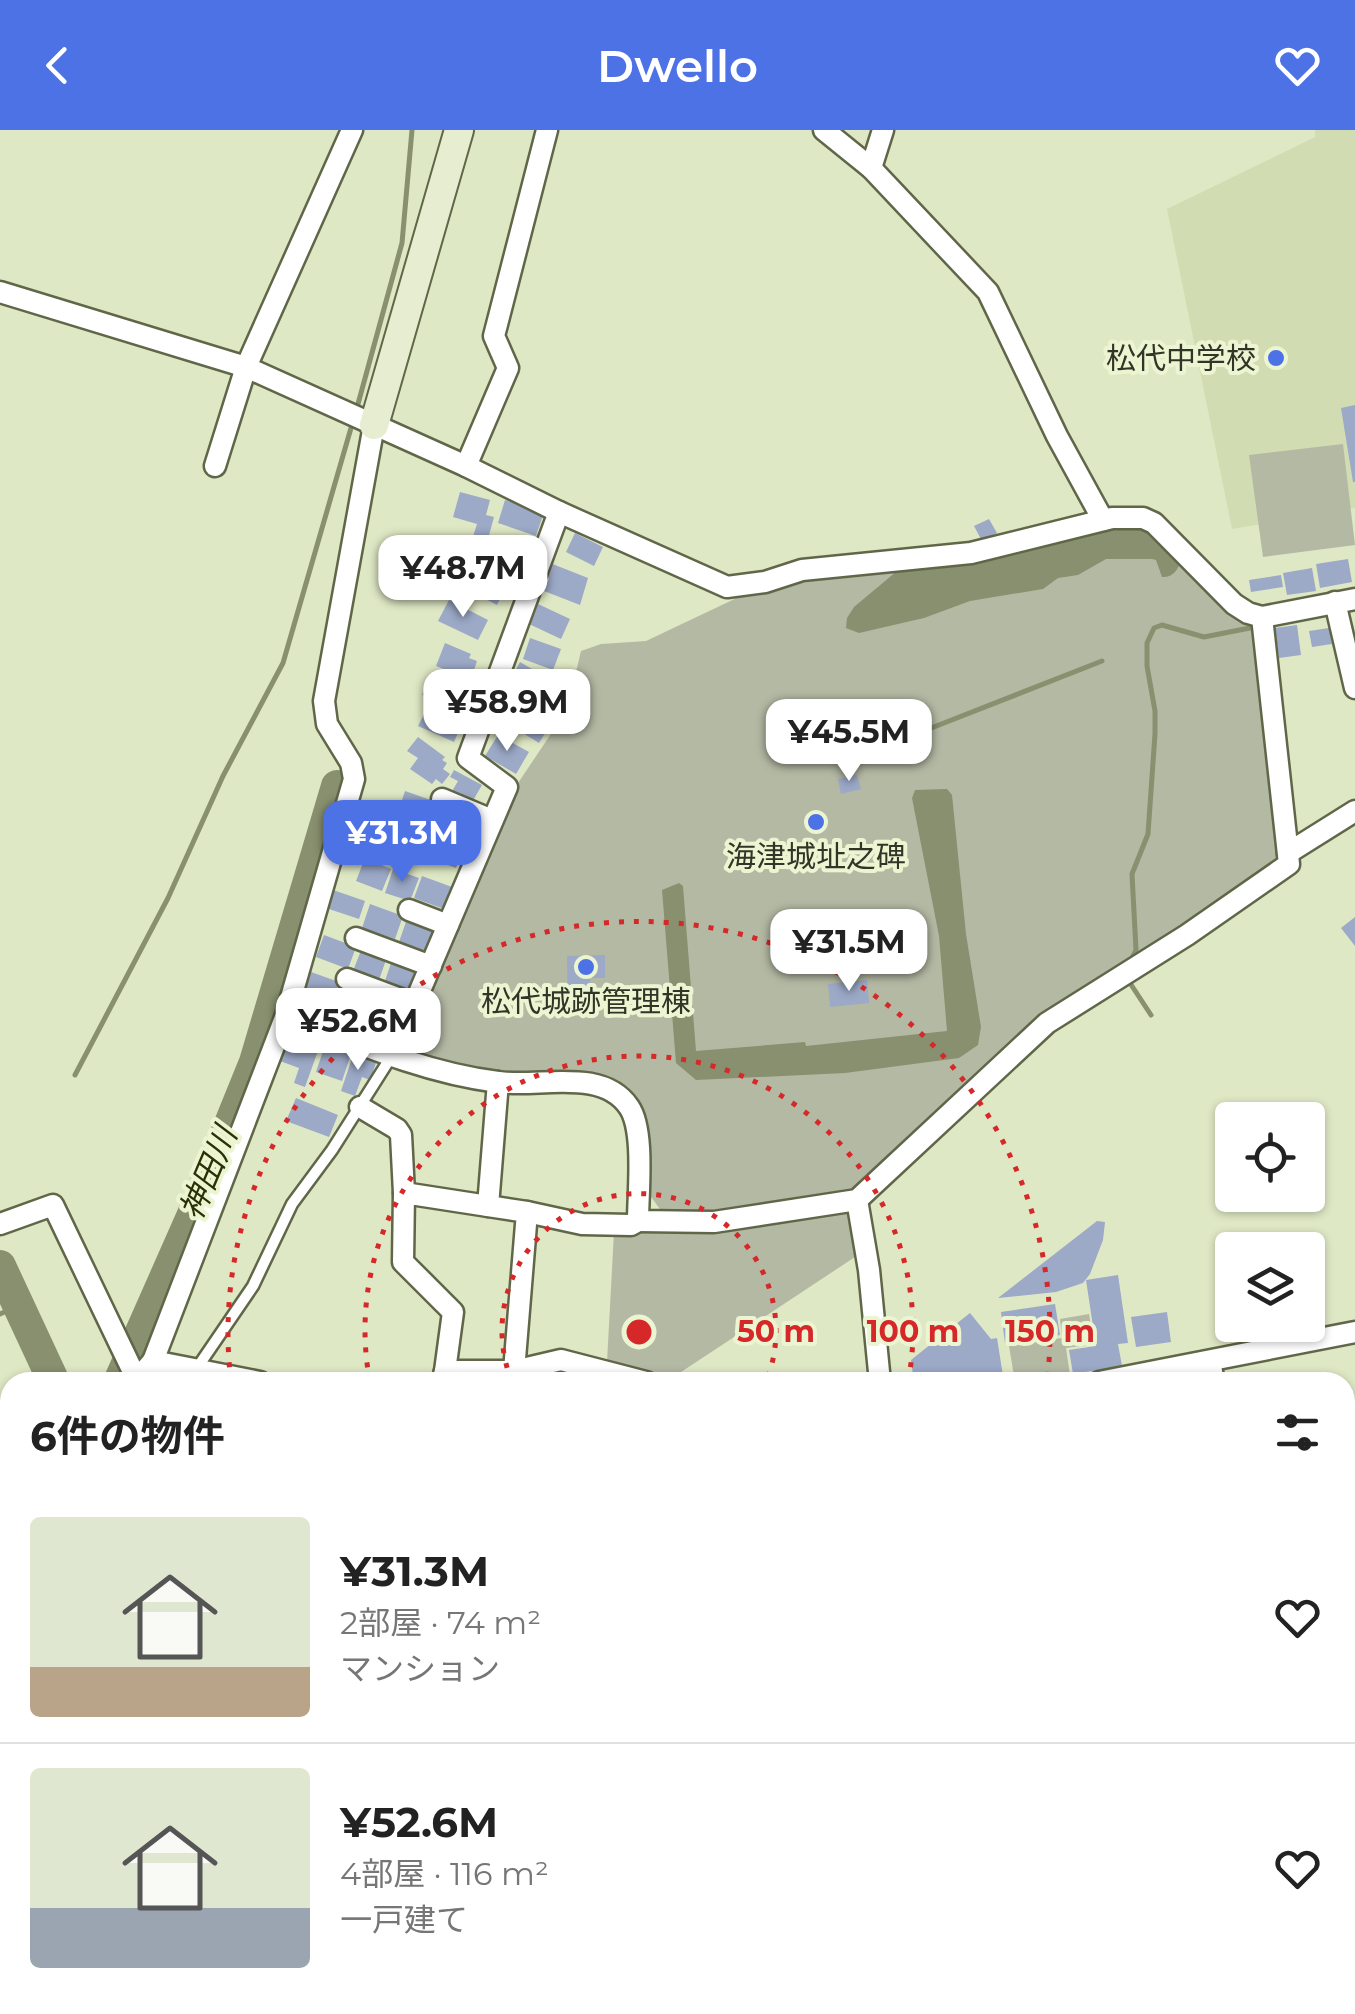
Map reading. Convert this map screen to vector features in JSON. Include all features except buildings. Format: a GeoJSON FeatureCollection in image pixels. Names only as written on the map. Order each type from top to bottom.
{"type":"FeatureCollection","features":[{"type":"Feature","properties":{"kind":"street"},"geometry":{"type":"LineString","coordinates":[[215,466],[246,367],[352,130]]}},
{"type":"Feature","properties":{"kind":"street"},"geometry":{"type":"LineString","coordinates":[[143,1372],[152,1361],[286,1016],[354,779],[352,763],[328,724],[324,701],[374,424],[459,130]]}},
{"type":"Feature","properties":{"kind":"street"},"geometry":{"type":"LineString","coordinates":[[466,466],[508,368],[494,336],[547,130]]}},
{"type":"Feature","properties":{"kind":"street"},"geometry":{"type":"LineString","coordinates":[[824,130],[871,168],[988,292],[1057,436],[1103,520]]}},
{"type":"Feature","properties":{"kind":"street"},"geometry":{"type":"LineString","coordinates":[[871,168],[883,130]]}},
{"type":"Feature","properties":{"kind":"street"},"geometry":{"type":"LineString","coordinates":[[0,292],[246,367],[728,587],[742,587],[802,570],[970,553],[1103,520],[1143,518],[1154,522],[1234,604],[1248,613],[1262,617],[1341,607],[1355,688]]}},
{"type":"Feature","properties":{"kind":"street"},"geometry":{"type":"LineString","coordinates":[[392,1056],[507,787],[468,758],[559,512]]}},
{"type":"Feature","properties":{"kind":"street"},"geometry":{"type":"LineString","coordinates":[[404,1193],[582,1224],[714,1222],[857,1200],[1046,1023],[1290,864],[1262,617]]}},
{"type":"Feature","properties":{"kind":"street"},"geometry":{"type":"LineString","coordinates":[[442,799],[492,820]]}},
{"type":"Feature","properties":{"kind":"street"},"geometry":{"type":"LineString","coordinates":[[1288,853],[1355,811]]}},
{"type":"Feature","properties":{"kind":"street"},"geometry":{"type":"LineString","coordinates":[[436,836],[478,852]]}},
{"type":"Feature","properties":{"kind":"street"},"geometry":{"type":"LineString","coordinates":[[408,910],[448,925]]}},
{"type":"Feature","properties":{"kind":"street"},"geometry":{"type":"LineString","coordinates":[[356,938],[431,966]]}},
{"type":"Feature","properties":{"kind":"street"},"geometry":{"type":"LineString","coordinates":[[347,979],[414,1004]]}},
{"type":"Feature","properties":{"kind":"street"},"geometry":{"type":"LineString","coordinates":[[286,1016],[420,1066],[498,1082],[593,1084],[616,1093],[630,1108],[637,1124],[638,1221]]}},
{"type":"Feature","properties":{"kind":"street"},"geometry":{"type":"LineString","coordinates":[[488,1206],[498,1082]]}},
{"type":"Feature","properties":{"kind":"street"},"geometry":{"type":"LineString","coordinates":[[360,1106],[401,1135],[403,1262],[453,1312],[445,1372]]}},
{"type":"Feature","properties":{"kind":"street"},"geometry":{"type":"LineString","coordinates":[[857,1200],[869,1270],[879,1372]]}},
{"type":"Feature","properties":{"kind":"street"},"geometry":{"type":"LineString","coordinates":[[0,1224],[53,1205],[132,1372]]}},
{"type":"Feature","properties":{"kind":"street"},"geometry":{"type":"LineString","coordinates":[[522,1372],[527,1212]]}},
{"type":"Feature","properties":{"kind":"street"},"geometry":{"type":"LineString","coordinates":[[1152,1372],[1355,1332]]}},
{"type":"Feature","properties":{"kind":"street"},"geometry":{"type":"LineString","coordinates":[[528,1372],[562,1360],[608,1372]]}},
{"type":"Feature","properties":{"kind":"street"},"geometry":{"type":"LineString","coordinates":[[152,1361],[215,1372]]}},
{"type":"Feature","properties":{"kind":"street"},"geometry":{"type":"LineString","coordinates":[[1210,1361],[1212,1372]]}},
{"type":"Feature","properties":{"kind":"lane"},"geometry":{"type":"LineString","coordinates":[[197,1368],[252,1286],[292,1204],[392,1056]]}},
{"type":"Feature","properties":{"kind":"shaded area","name":"松代中学校"},"geometry":{"type":"Polygon","coordinates":[[[1315,130],[1355,130],[1355,508],[1232,529],[1167,209],[1315,137],[1315,130]]]}},
{"type":"Feature","properties":{"kind":"shaded area"},"geometry":{"type":"Polygon","coordinates":[[[1343,444],[1355,545],[1263,557],[1249,455],[1343,444]]]}},
{"type":"Feature","properties":{"kind":"shaded area"},"geometry":{"type":"Polygon","coordinates":[[[1107,524],[1144,525],[1180,562],[1178,568],[1162,577],[1156,560],[1106,559],[1078,575],[1058,578],[1043,589],[970,601],[924,618],[859,633],[846,628],[854,607],[903,566],[1107,524]]]}},
{"type":"Feature","properties":{"kind":"shaded area"},"geometry":{"type":"Polygon","coordinates":[[[1134,524],[1258,622],[1285,858],[1066,1004],[855,1194],[709,1214],[665,1216],[646,1190],[632,1096],[487,1075],[400,1055],[516,786],[567,710],[581,651],[601,644],[646,641],[743,595],[805,577],[1134,524]]]}},
{"type":"Feature","properties":{"kind":"shaded area"},"geometry":{"type":"Polygon","coordinates":[[[947,789],[952,795],[966,934],[981,1027],[978,1045],[959,1058],[845,1073],[696,1080],[676,1063],[662,890],[679,883],[683,886],[696,1051],[805,1042],[806,1046],[947,1031],[939,936],[912,798],[915,790],[947,789]]]}},
{"type":"Feature","properties":{"kind":"shaded area"},"geometry":{"type":"Polygon","coordinates":[[[852,1209],[858,1255],[681,1372],[633,1372],[610,1367],[607,1362],[614,1232],[710,1230],[852,1209]]]}},
{"type":"Feature","properties":{"kind":"shaded area"},"geometry":{"type":"Polygon","coordinates":[[[1089,1314],[1094,1344],[1066,1348],[1070,1372],[1013,1372],[1009,1346],[1062,1338],[1060,1319],[1089,1314]]]}},
{"type":"Feature","properties":{"kind":"waterway"},"geometry":{"type":"LineString","coordinates":[[358,404],[402,243],[412,130]]}},
{"type":"Feature","properties":{"kind":"waterway"},"geometry":{"type":"LineString","coordinates":[[75,1075],[168,898],[223,776],[283,663],[351,428]]}},
{"type":"Feature","properties":{"kind":"waterway"},"geometry":{"type":"LineString","coordinates":[[1129,964],[1136,950],[1132,874],[1148,834],[1155,734],[1147,643],[1154,628],[1162,625],[1204,637],[1260,626]]}},
{"type":"Feature","properties":{"kind":"waterway"},"geometry":{"type":"LineString","coordinates":[[921,732],[1102,661]]}},
{"type":"Feature","properties":{"kind":"waterway","name":"神田川"},"geometry":{"type":"LineString","coordinates":[[123,1372],[255,1062],[337,786]]}},
{"type":"Feature","properties":{"kind":"waterway"},"geometry":{"type":"LineString","coordinates":[[1128,980],[1151,1015]]}},
{"type":"Feature","properties":{"kind":"waterway"},"geometry":{"type":"LineString","coordinates":[[0,1266],[49,1372]]}},
{"type":"Feature","properties":{"kind":"waterway"},"geometry":{"type":"LineString","coordinates":[[0,1314],[18,1306]]}},
{"type":"Feature","properties":{"kind":"place","name":"松代中学校"},"geometry":{"type":"Point","coordinates":[1276,358]}},
{"type":"Feature","properties":{"kind":"place","name":"海津城址之碑"},"geometry":{"type":"Point","coordinates":[816,822]}},
{"type":"Feature","properties":{"kind":"place","name":"松代城跡管理棟"},"geometry":{"type":"Point","coordinates":[586,967]}}]}
